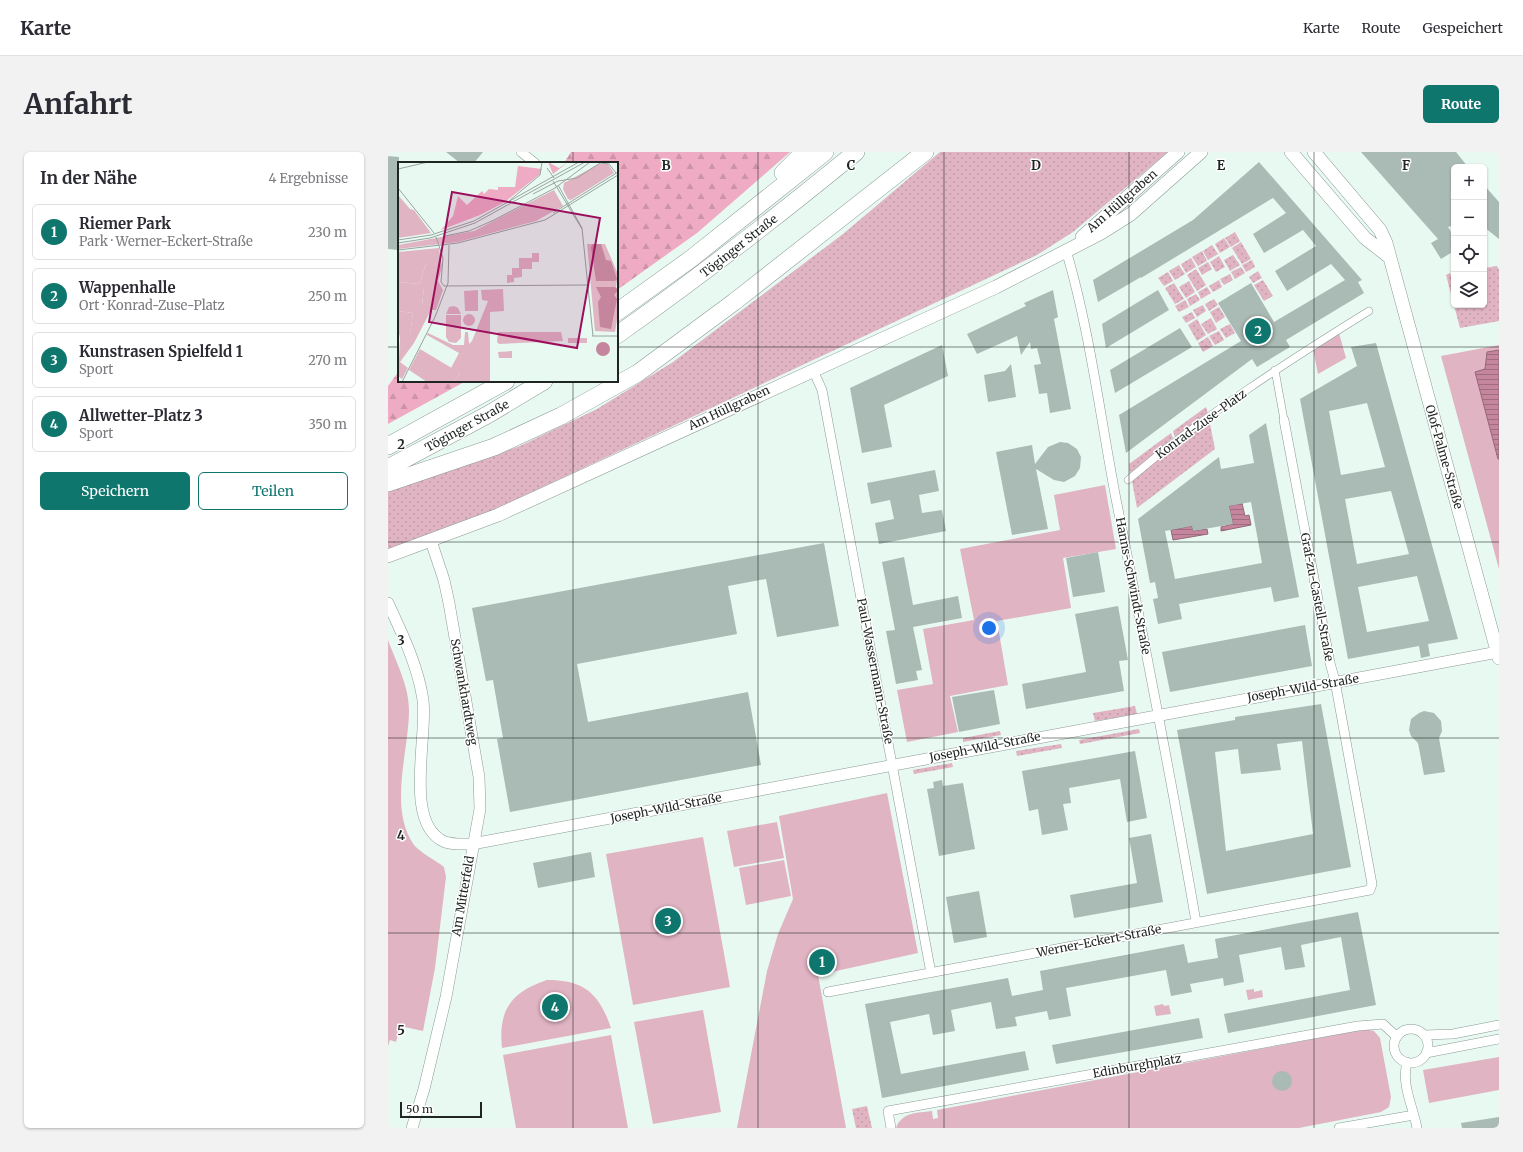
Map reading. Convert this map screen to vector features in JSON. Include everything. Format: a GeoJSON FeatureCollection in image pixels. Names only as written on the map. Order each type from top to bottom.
{"type":"FeatureCollection","features":[{"type":"Feature","properties":{"kind":"highway"},"geometry":{"type":"LineString","coordinates":[[692,258],[702,239],[787,170],[804,152]]}},
{"type":"Feature","properties":{"kind":"highway","name":"Töginger Straße"},"geometry":{"type":"LineString","coordinates":[[618,311],[692,258],[825,152]]}},
{"type":"Feature","properties":{"kind":"highway","name":"Töginger Straße"},"geometry":{"type":"LineString","coordinates":[[618,334],[713,266],[856,152]]}},
{"type":"Feature","properties":{"kind":"highway"},"geometry":{"type":"LineString","coordinates":[[388,483],[494,448],[561,416],[638,373],[734,302],[925,152]]}},
{"type":"Feature","properties":{"kind":"highway","name":"Töginger Straße"},"geometry":{"type":"LineString","coordinates":[[388,446],[504,382]]}},
{"type":"Feature","properties":{"kind":"highway","name":"Töginger Straße"},"geometry":{"type":"LineString","coordinates":[[388,468],[489,414],[542,382]]}},
{"type":"Feature","properties":{"kind":"main road","name":"Am Hüllgraben"},"geometry":{"type":"LineString","coordinates":[[1066,250],[1124,202],[1178,152]]}},
{"type":"Feature","properties":{"kind":"main road","name":"Am Hüllgraben"},"geometry":{"type":"LineString","coordinates":[[388,556],[498,515],[996,287],[1101,233],[1130,214],[1201,152]]}},
{"type":"Feature","properties":{"kind":"main road"},"geometry":{"type":"LineString","coordinates":[[1291,152],[1366,238],[1388,256]]}},
{"type":"Feature","properties":{"kind":"main road","name":"Olof-Palme-Straße"},"geometry":{"type":"LineString","coordinates":[[1314,152],[1380,230],[1386,243],[1388,256],[1498,655]]}},
{"type":"Feature","properties":{"kind":"street"},"geometry":{"type":"LineString","coordinates":[[521,152],[534,162]]}},
{"type":"Feature","properties":{"kind":"street","name":"Hanns-Schwindt-Straße"},"geometry":{"type":"LineString","coordinates":[[1066,250],[1073,274],[1091,360],[1159,715],[1196,922]]}},
{"type":"Feature","properties":{"kind":"street","name":"Konrad-Zuse-Platz"},"geometry":{"type":"LineString","coordinates":[[1128,480],[1198,424],[1275,370],[1369,311]]}},
{"type":"Feature","properties":{"kind":"street","name":"Paul-Wassermann-Straße"},"geometry":{"type":"LineString","coordinates":[[813,370],[822,390],[931,973]]}},
{"type":"Feature","properties":{"kind":"street"},"geometry":{"type":"LineString","coordinates":[[1275,370],[1284,420]]}},
{"type":"Feature","properties":{"kind":"street","name":"Graf-zu-Castell-Straße"},"geometry":{"type":"LineString","coordinates":[[1284,420],[1330,663],[1335,682],[1372,884],[1370,890]]}},
{"type":"Feature","properties":{"kind":"street","name":"Schwankhardtweg"},"geometry":{"type":"LineString","coordinates":[[431,541],[444,580],[479,777],[479,818],[472,844]]}},
{"type":"Feature","properties":{"kind":"street","name":"Am Mitterfeld"},"geometry":{"type":"LineString","coordinates":[[388,603],[412,659],[423,698],[424,714],[421,789],[424,820],[432,832],[445,842],[453,844],[472,844],[446,997],[424,1089],[412,1128]]}},
{"type":"Feature","properties":{"kind":"street","name":"Joseph-Wild-Straße"},"geometry":{"type":"LineString","coordinates":[[472,844],[1335,682],[1498,655]]}},
{"type":"Feature","properties":{"kind":"street","name":"Werner-Eckert-Straße"},"geometry":{"type":"LineString","coordinates":[[828,992],[1370,890]]}},
{"type":"Feature","properties":{"kind":"street","name":"Edinburghplatz"},"geometry":{"type":"LineString","coordinates":[[891,1128],[888,1111],[1358,1026],[1383,1024],[1397,1037]]}},
{"type":"Feature","properties":{"kind":"street"},"geometry":{"type":"LineString","coordinates":[[1424,1035],[1428,1044],[1426,1053],[1420,1060],[1407,1062],[1398,1057],[1394,1043],[1402,1031],[1411,1029],[1424,1035],[1453,1034],[1499,1025]]}},
{"type":"Feature","properties":{"kind":"street"},"geometry":{"type":"LineString","coordinates":[[1426,1053],[1499,1039]]}},
{"type":"Feature","properties":{"kind":"street"},"geometry":{"type":"LineString","coordinates":[[1407,1062],[1405,1079],[1408,1097],[1417,1128]]}},
{"type":"Feature","properties":{"kind":"street"},"geometry":{"type":"LineString","coordinates":[[1339,1128],[1414,1115]]}},
{"type":"Feature","properties":{"kind":"shaded area"},"geometry":{"type":"Polygon","coordinates":[[[940,152],[1168,152],[1073,232],[1037,255],[496,509],[388,550],[388,492],[520,446],[597,409],[673,362],[843,234],[940,152]]]}},
{"type":"Feature","properties":{"kind":"shaded area"},"geometry":{"type":"Polygon","coordinates":[[[1235,232],[1240,241],[1231,247],[1225,238],[1235,232]]]}},
{"type":"Feature","properties":{"kind":"shaded area"},"geometry":{"type":"Polygon","coordinates":[[[1224,238],[1230,247],[1220,253],[1215,244],[1224,238]]]}},
{"type":"Feature","properties":{"kind":"shaded area"},"geometry":{"type":"Polygon","coordinates":[[[1241,242],[1251,259],[1242,264],[1232,248],[1241,242]]]}},
{"type":"Feature","properties":{"kind":"shaded area"},"geometry":{"type":"Polygon","coordinates":[[[1212,245],[1218,254],[1208,260],[1203,251],[1212,245]]]}},
{"type":"Feature","properties":{"kind":"shaded area"},"geometry":{"type":"Polygon","coordinates":[[[1202,251],[1207,261],[1198,266],[1192,257],[1202,251]]]}},
{"type":"Feature","properties":{"kind":"shaded area"},"geometry":{"type":"Polygon","coordinates":[[[1233,255],[1240,265],[1230,271],[1224,260],[1233,255]]]}},
{"type":"Feature","properties":{"kind":"shaded area"},"geometry":{"type":"Polygon","coordinates":[[[1219,256],[1225,267],[1216,272],[1210,262],[1219,256]]]}},
{"type":"Feature","properties":{"kind":"shaded area"},"geometry":{"type":"Polygon","coordinates":[[[1191,258],[1196,267],[1186,273],[1181,264],[1191,258]]]}},
{"type":"Feature","properties":{"kind":"shaded area"},"geometry":{"type":"Polygon","coordinates":[[[1252,260],[1255,267],[1246,272],[1242,265],[1252,260]]]}},
{"type":"Feature","properties":{"kind":"shaded area"},"geometry":{"type":"Polygon","coordinates":[[[1208,262],[1212,269],[1202,275],[1198,268],[1208,262]]]}},
{"type":"Feature","properties":{"kind":"shaded area"},"geometry":{"type":"Polygon","coordinates":[[[1179,265],[1185,274],[1175,280],[1169,271],[1179,265]]]}},
{"type":"Feature","properties":{"kind":"shaded area"},"geometry":{"type":"Polygon","coordinates":[[[1497,266],[1499,270],[1499,321],[1460,328],[1455,308],[1487,308],[1487,268],[1497,266]]]}},
{"type":"Feature","properties":{"kind":"shaded area"},"geometry":{"type":"Polygon","coordinates":[[[1241,267],[1245,273],[1235,279],[1231,272],[1241,267]]]}},
{"type":"Feature","properties":{"kind":"shaded area"},"geometry":{"type":"Polygon","coordinates":[[[1196,269],[1206,285],[1197,291],[1187,275],[1196,269]]]}},
{"type":"Feature","properties":{"kind":"shaded area"},"geometry":{"type":"Polygon","coordinates":[[[1258,271],[1262,278],[1253,283],[1249,277],[1258,271]]]}},
{"type":"Feature","properties":{"kind":"shaded area"},"geometry":{"type":"Polygon","coordinates":[[[1168,272],[1173,281],[1164,286],[1158,278],[1168,272]]]}},
{"type":"Feature","properties":{"kind":"shaded area"},"geometry":{"type":"Polygon","coordinates":[[[1450,273],[1451,275],[1451,294],[1446,275],[1450,273]]]}},
{"type":"Feature","properties":{"kind":"shaded area"},"geometry":{"type":"Polygon","coordinates":[[[1230,274],[1233,280],[1224,285],[1220,279],[1230,274]]]}},
{"type":"Feature","properties":{"kind":"shaded area"},"geometry":{"type":"Polygon","coordinates":[[[1219,280],[1222,287],[1213,292],[1209,286],[1219,280]]]}},
{"type":"Feature","properties":{"kind":"shaded area"},"geometry":{"type":"Polygon","coordinates":[[[1263,280],[1273,296],[1264,301],[1254,285],[1263,280]]]}},
{"type":"Feature","properties":{"kind":"shaded area"},"geometry":{"type":"Polygon","coordinates":[[[1189,281],[1195,292],[1186,298],[1179,287],[1189,281]]]}},
{"type":"Feature","properties":{"kind":"shaded area"},"geometry":{"type":"Polygon","coordinates":[[[1174,283],[1184,299],[1175,304],[1165,288],[1174,283]]]}},
{"type":"Feature","properties":{"kind":"shaded area"},"geometry":{"type":"Polygon","coordinates":[[[1207,287],[1211,293],[1201,299],[1198,292],[1207,287]]]}},
{"type":"Feature","properties":{"kind":"shaded area"},"geometry":{"type":"Polygon","coordinates":[[[1196,294],[1200,300],[1190,306],[1187,299],[1196,294]]]}},
{"type":"Feature","properties":{"kind":"shaded area"},"geometry":{"type":"Polygon","coordinates":[[[1214,299],[1218,305],[1209,311],[1205,304],[1214,299]]]}},
{"type":"Feature","properties":{"kind":"shaded area"},"geometry":{"type":"Polygon","coordinates":[[[1185,300],[1189,307],[1179,312],[1175,306],[1185,300]]]}},
{"type":"Feature","properties":{"kind":"shaded area"},"geometry":{"type":"Polygon","coordinates":[[[1203,305],[1206,311],[1197,317],[1193,310],[1203,305]]]}},
{"type":"Feature","properties":{"kind":"shaded area"},"geometry":{"type":"Polygon","coordinates":[[[1219,307],[1225,317],[1216,323],[1210,312],[1219,307]]]}},
{"type":"Feature","properties":{"kind":"shaded area"},"geometry":{"type":"Polygon","coordinates":[[[1192,312],[1195,318],[1186,323],[1182,317],[1192,312]]]}},
{"type":"Feature","properties":{"kind":"shaded area"},"geometry":{"type":"Polygon","coordinates":[[[1211,318],[1217,329],[1208,334],[1201,324],[1211,318]]]}},
{"type":"Feature","properties":{"kind":"shaded area"},"geometry":{"type":"Polygon","coordinates":[[[1197,319],[1206,335],[1197,341],[1188,325],[1197,319]]]}},
{"type":"Feature","properties":{"kind":"shaded area"},"geometry":{"type":"Polygon","coordinates":[[[1230,324],[1235,333],[1226,338],[1220,329],[1230,324]]]}},
{"type":"Feature","properties":{"kind":"shaded area"},"geometry":{"type":"Polygon","coordinates":[[[1219,331],[1224,340],[1215,345],[1209,336],[1219,331]]]}},
{"type":"Feature","properties":{"kind":"shaded area"},"geometry":{"type":"Polygon","coordinates":[[[1339,333],[1346,358],[1318,374],[1313,349],[1339,333]]]}},
{"type":"Feature","properties":{"kind":"shaded area"},"geometry":{"type":"Polygon","coordinates":[[[1208,337],[1213,346],[1203,352],[1198,343],[1208,337]]]}},
{"type":"Feature","properties":{"kind":"shaded area"},"geometry":{"type":"Polygon","coordinates":[[[1499,345],[1499,569],[1441,356],[1499,345]]]}},
{"type":"Feature","properties":{"kind":"shaded area"},"geometry":{"type":"Polygon","coordinates":[[[1499,350],[1498,459],[1475,372],[1485,369],[1487,352],[1499,350]]]}},
{"type":"Feature","properties":{"kind":"shaded area"},"geometry":{"type":"Polygon","coordinates":[[[1206,407],[1208,414],[1175,437],[1173,431],[1206,407]]]}},
{"type":"Feature","properties":{"kind":"shaded area"},"geometry":{"type":"Polygon","coordinates":[[[1209,419],[1215,449],[1137,508],[1132,481],[1171,448],[1209,419]]]}},
{"type":"Feature","properties":{"kind":"shaded area"},"geometry":{"type":"Polygon","coordinates":[[[1171,433],[1173,438],[1130,475],[1129,464],[1171,433]]]}},
{"type":"Feature","properties":{"kind":"shaded area"},"geometry":{"type":"Polygon","coordinates":[[[1105,485],[1116,549],[1063,558],[1071,608],[997,621],[1008,685],[950,696],[958,732],[907,742],[897,690],[933,684],[923,629],[974,620],[960,549],[1060,530],[1054,495],[1105,485]]]}},
{"type":"Feature","properties":{"kind":"shaded area"},"geometry":{"type":"Polygon","coordinates":[[[1242,503],[1245,516],[1249,515],[1251,525],[1221,531],[1221,527],[1233,524],[1229,506],[1242,503]]]}},
{"type":"Feature","properties":{"kind":"shaded area"},"geometry":{"type":"Polygon","coordinates":[[[1192,526],[1193,531],[1207,529],[1208,534],[1173,540],[1171,530],[1192,526]]]}},
{"type":"Feature","properties":{"kind":"shaded area"},"geometry":{"type":"Polygon","coordinates":[[[388,640],[402,674],[407,692],[409,710],[402,779],[402,814],[406,830],[414,845],[424,854],[444,867],[446,877],[435,968],[423,1031],[400,1026],[396,1042],[390,1040],[388,1046],[388,640]]]}},
{"type":"Feature","properties":{"kind":"shaded area"},"geometry":{"type":"Polygon","coordinates":[[[1135,706],[1137,714],[1095,721],[1093,713],[1135,706]]]}},
{"type":"Feature","properties":{"kind":"shaded area"},"geometry":{"type":"Polygon","coordinates":[[[1139,729],[1140,733],[1080,744],[1079,740],[1139,729]]]}},
{"type":"Feature","properties":{"kind":"shaded area"},"geometry":{"type":"Polygon","coordinates":[[[1000,731],[1001,735],[963,742],[963,738],[1000,731]]]}},
{"type":"Feature","properties":{"kind":"shaded area"},"geometry":{"type":"Polygon","coordinates":[[[1061,744],[1062,748],[1017,756],[1016,751],[1061,744]]]}},
{"type":"Feature","properties":{"kind":"shaded area"},"geometry":{"type":"Polygon","coordinates":[[[952,763],[953,767],[914,774],[913,770],[952,763]]]}},
{"type":"Feature","properties":{"kind":"shaded area"},"geometry":{"type":"Polygon","coordinates":[[[887,793],[918,953],[818,975],[846,1128],[737,1128],[767,971],[778,934],[793,899],[779,816],[887,793]]]}},
{"type":"Feature","properties":{"kind":"shaded area"},"geometry":{"type":"Polygon","coordinates":[[[777,822],[784,858],[734,867],[727,831],[777,822]]]}},
{"type":"Feature","properties":{"kind":"shaded area"},"geometry":{"type":"Polygon","coordinates":[[[703,837],[730,987],[633,1005],[606,854],[703,837]]]}},
{"type":"Feature","properties":{"kind":"shaded area"},"geometry":{"type":"Polygon","coordinates":[[[784,860],[791,896],[746,905],[739,868],[784,860]]]}},
{"type":"Feature","properties":{"kind":"shaded area"},"geometry":{"type":"Polygon","coordinates":[[[547,980],[571,983],[588,991],[595,997],[601,1006],[611,1028],[502,1048],[502,1023],[510,1004],[524,990],[547,980]]]}},
{"type":"Feature","properties":{"kind":"shaded area"},"geometry":{"type":"Polygon","coordinates":[[[1254,989],[1254,992],[1262,990],[1263,997],[1248,1000],[1246,990],[1254,989]]]}},
{"type":"Feature","properties":{"kind":"shaded area"},"geometry":{"type":"Polygon","coordinates":[[[1163,1004],[1164,1006],[1169,1005],[1171,1014],[1156,1016],[1154,1006],[1163,1004]]]}},
{"type":"Feature","properties":{"kind":"shaded area"},"geometry":{"type":"Polygon","coordinates":[[[703,1010],[721,1112],[653,1124],[634,1022],[703,1010]]]}},
{"type":"Feature","properties":{"kind":"shaded area"},"geometry":{"type":"Polygon","coordinates":[[[1366,1029],[1374,1031],[1380,1038],[1391,1097],[1389,1107],[1381,1112],[1299,1128],[896,1128],[902,1119],[911,1114],[932,1111],[933,1119],[938,1118],[937,1110],[1366,1029]]]}},
{"type":"Feature","properties":{"kind":"shaded area"},"geometry":{"type":"Polygon","coordinates":[[[611,1035],[628,1128],[516,1128],[503,1055],[611,1035]]]}},
{"type":"Feature","properties":{"kind":"shaded area"},"geometry":{"type":"Polygon","coordinates":[[[1499,1057],[1499,1090],[1429,1103],[1423,1070],[1499,1057]]]}},
{"type":"Feature","properties":{"kind":"shaded area"},"geometry":{"type":"Polygon","coordinates":[[[867,1106],[872,1128],[856,1128],[852,1109],[867,1106]]]}},
{"type":"Feature","properties":{"kind":"green space"},"geometry":{"type":"Polygon","coordinates":[[[571,152],[790,152],[697,233],[618,289],[618,162],[565,162],[571,152]]]}},
{"type":"Feature","properties":{"kind":"green space"},"geometry":{"type":"Polygon","coordinates":[[[398,372],[398,382],[464,382],[388,424],[388,386],[398,372]]]}},
{"type":"Feature","properties":{"kind":"building"},"geometry":{"type":"Polygon","coordinates":[[[446,152],[483,152],[475,162],[459,162],[446,152]]]}},
{"type":"Feature","properties":{"kind":"building"},"geometry":{"type":"Polygon","coordinates":[[[1361,152],[1456,152],[1466,164],[1451,164],[1451,226],[1448,227],[1451,232],[1451,253],[1441,259],[1431,243],[1438,239],[1361,152]]]}},
{"type":"Feature","properties":{"kind":"building"},"geometry":{"type":"Polygon","coordinates":[[[388,156],[399,157],[398,250],[388,249],[388,156]]]}},
{"type":"Feature","properties":{"kind":"building"},"geometry":{"type":"Polygon","coordinates":[[[1259,162],[1362,280],[1358,282],[1364,293],[1286,340],[1290,347],[1257,367],[1252,359],[1126,453],[1119,415],[1241,341],[1218,303],[1251,283],[1274,322],[1345,280],[1331,264],[1287,291],[1275,271],[1316,246],[1303,230],[1264,253],[1253,234],[1286,213],[1273,198],[1141,278],[1098,302],[1093,280],[1193,220],[1259,162]]]}},
{"type":"Feature","properties":{"kind":"building"},"geometry":{"type":"Polygon","coordinates":[[[1487,188],[1499,202],[1499,239],[1487,229],[1487,188]]]}},
{"type":"Feature","properties":{"kind":"building"},"geometry":{"type":"Polygon","coordinates":[[[1053,290],[1058,317],[1054,319],[1071,409],[1050,413],[1047,393],[1039,394],[1034,365],[1041,364],[1037,348],[1031,349],[1030,342],[1021,355],[1017,336],[977,354],[967,334],[1026,306],[1024,303],[1053,290]]]}},
{"type":"Feature","properties":{"kind":"building"},"geometry":{"type":"Polygon","coordinates":[[[1158,290],[1169,310],[1106,348],[1102,324],[1158,290]]]}},
{"type":"Feature","properties":{"kind":"building"},"geometry":{"type":"Polygon","coordinates":[[[1180,328],[1192,347],[1115,393],[1110,370],[1180,328]]]}},
{"type":"Feature","properties":{"kind":"building"},"geometry":{"type":"Polygon","coordinates":[[[1376,343],[1458,639],[1428,644],[1430,656],[1421,658],[1419,646],[1348,659],[1300,399],[1357,366],[1351,347],[1376,343]],[[1367,403],[1329,411],[1341,475],[1385,467],[1367,403]],[[1391,491],[1345,499],[1357,564],[1409,554],[1391,491]],[[1417,576],[1358,587],[1367,632],[1429,621],[1417,576]]]}},
{"type":"Feature","properties":{"kind":"building"},"geometry":{"type":"Polygon","coordinates":[[[942,345],[948,376],[884,405],[892,447],[862,453],[850,388],[942,345]]]}},
{"type":"Feature","properties":{"kind":"building"},"geometry":{"type":"Polygon","coordinates":[[[1011,364],[1016,397],[988,402],[984,375],[1005,371],[1011,364]]]}},
{"type":"Feature","properties":{"kind":"building"},"geometry":{"type":"Polygon","coordinates":[[[1266,423],[1299,597],[1274,602],[1271,587],[1179,604],[1182,619],[1158,624],[1153,599],[1158,598],[1155,582],[1150,583],[1138,519],[1219,457],[1221,469],[1254,463],[1249,435],[1266,423]],[[1251,502],[1229,506],[1233,524],[1193,531],[1192,526],[1165,531],[1175,579],[1262,563],[1251,502]]]}},
{"type":"Feature","properties":{"kind":"building"},"geometry":{"type":"Polygon","coordinates":[[[1060,442],[1068,443],[1077,449],[1081,457],[1080,468],[1075,476],[1064,482],[1054,480],[1036,469],[1048,529],[1012,535],[996,452],[1032,445],[1035,464],[1048,447],[1060,442]]]}},
{"type":"Feature","properties":{"kind":"building"},"geometry":{"type":"Polygon","coordinates":[[[935,470],[939,491],[919,495],[922,513],[942,510],[946,531],[879,544],[875,523],[894,519],[890,500],[871,504],[867,483],[935,470]]]}},
{"type":"Feature","properties":{"kind":"building"},"geometry":{"type":"Polygon","coordinates":[[[824,543],[839,626],[777,637],[766,579],[728,586],[737,634],[577,664],[588,722],[748,692],[761,765],[510,812],[497,739],[503,738],[493,680],[486,681],[472,608],[824,543]]]}},
{"type":"Feature","properties":{"kind":"building"},"geometry":{"type":"Polygon","coordinates":[[[1098,552],[1105,592],[1073,597],[1066,558],[1098,552]]]}},
{"type":"Feature","properties":{"kind":"building"},"geometry":{"type":"Polygon","coordinates":[[[904,557],[913,605],[958,596],[962,618],[913,627],[922,670],[916,671],[918,680],[896,684],[886,631],[895,630],[882,562],[904,557]]]}},
{"type":"Feature","properties":{"kind":"building"},"geometry":{"type":"Polygon","coordinates":[[[1118,606],[1128,660],[1119,661],[1124,691],[1026,709],[1022,684],[1086,672],[1075,614],[1118,606]]]}},
{"type":"Feature","properties":{"kind":"building"},"geometry":{"type":"Polygon","coordinates":[[[1305,625],[1312,666],[1170,692],[1162,652],[1305,625]]]}},
{"type":"Feature","properties":{"kind":"building"},"geometry":{"type":"Polygon","coordinates":[[[994,690],[1000,724],[959,732],[952,697],[994,690]]]}},
{"type":"Feature","properties":{"kind":"building"},"geometry":{"type":"Polygon","coordinates":[[[1321,704],[1351,867],[1207,894],[1177,730],[1235,720],[1235,717],[1321,704]],[[1302,741],[1277,744],[1281,770],[1241,774],[1238,749],[1215,752],[1226,851],[1313,834],[1302,741]]]}},
{"type":"Feature","properties":{"kind":"building"},"geometry":{"type":"Polygon","coordinates":[[[1424,711],[1434,713],[1441,721],[1442,731],[1439,738],[1445,772],[1424,775],[1418,743],[1411,736],[1409,730],[1411,719],[1424,711]]]}},
{"type":"Feature","properties":{"kind":"building"},"geometry":{"type":"Polygon","coordinates":[[[1135,751],[1147,818],[1127,822],[1120,779],[1069,788],[1071,803],[1063,804],[1068,830],[1042,835],[1038,809],[1029,811],[1022,771],[1135,751]]]}},
{"type":"Feature","properties":{"kind":"building"},"geometry":{"type":"Polygon","coordinates":[[[942,780],[943,786],[963,783],[975,849],[939,856],[927,789],[934,788],[933,782],[942,780]]]}},
{"type":"Feature","properties":{"kind":"building"},"geometry":{"type":"Polygon","coordinates":[[[1151,834],[1163,902],[1074,918],[1070,895],[1137,883],[1129,838],[1151,834]]]}},
{"type":"Feature","properties":{"kind":"building"},"geometry":{"type":"Polygon","coordinates":[[[591,852],[595,877],[538,888],[533,863],[591,852]]]}},
{"type":"Feature","properties":{"kind":"building"},"geometry":{"type":"Polygon","coordinates":[[[979,891],[987,937],[954,943],[946,897],[979,891]]]}},
{"type":"Feature","properties":{"kind":"building"},"geometry":{"type":"Polygon","coordinates":[[[1358,912],[1376,1005],[1228,1033],[1224,1014],[1350,990],[1341,937],[1301,945],[1305,967],[1285,970],[1281,947],[1239,955],[1244,982],[1224,986],[1223,978],[1190,984],[1192,992],[1171,996],[1166,970],[1066,988],[1071,1016],[1049,1020],[1047,1011],[1015,1017],[1017,1026],[996,1029],[991,1002],[951,1010],[955,1031],[933,1035],[929,1014],[890,1022],[901,1074],[1025,1051],[1029,1070],[882,1098],[865,1004],[1008,978],[1012,996],[1043,990],[1040,971],[1184,944],[1188,963],[1218,958],[1215,939],[1358,912]]]}},
{"type":"Feature","properties":{"kind":"building"},"geometry":{"type":"Polygon","coordinates":[[[1199,1018],[1203,1038],[1056,1064],[1052,1045],[1199,1018]]]}},
{"type":"Feature","properties":{"kind":"building"},"geometry":{"type":"Polygon","coordinates":[[[1282,1071],[1289,1074],[1292,1081],[1289,1088],[1282,1091],[1275,1088],[1272,1081],[1275,1074],[1282,1071]]]}},
{"type":"Feature","properties":{"kind":"building"},"geometry":{"type":"Polygon","coordinates":[[[1499,1117],[1499,1128],[1462,1128],[1461,1123],[1499,1117]]]}},
{"type":"Feature","properties":{"kind":"place","name":"Wappenhalle"},"geometry":{"type":"Point","coordinates":[1258,331]}},
{"type":"Feature","properties":{"kind":"place","name":"Kunstrasen Spielfeld 1"},"geometry":{"type":"Point","coordinates":[668,921]}},
{"type":"Feature","properties":{"kind":"place","name":"Riemer Park"},"geometry":{"type":"Point","coordinates":[822,962]}},
{"type":"Feature","properties":{"kind":"place","name":"Allwetter-Platz 3"},"geometry":{"type":"Point","coordinates":[555,1007]}}]}
